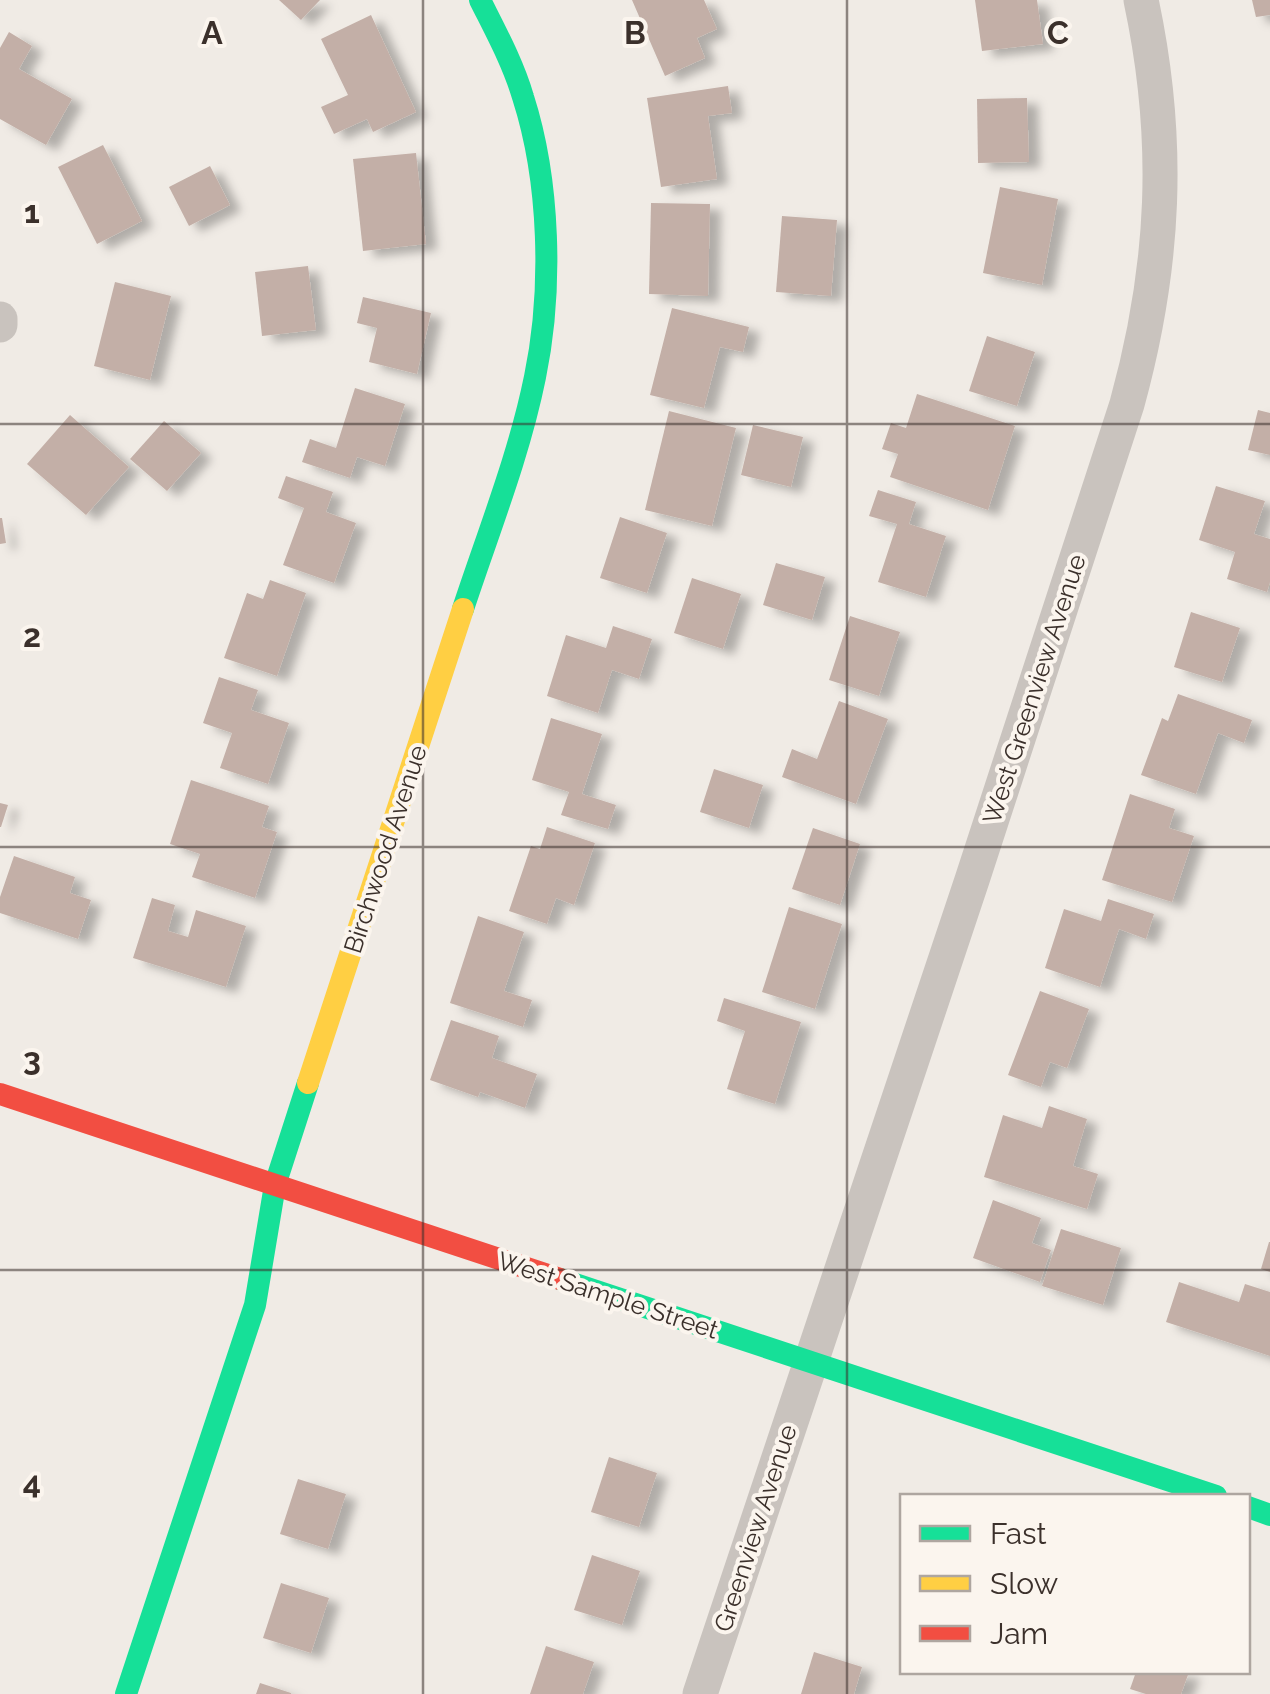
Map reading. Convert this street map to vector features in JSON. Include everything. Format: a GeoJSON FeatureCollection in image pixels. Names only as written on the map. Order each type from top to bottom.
{"type":"FeatureCollection","features":[{"type":"Feature","properties":{"kind":"street","name":"Birchwood Avenue"},"geometry":{"type":"LineString","coordinates":[[126,1694],[255,1306],[275,1186],[520,435],[538,362],[546,233],[539,176],[528,111],[480,0]]}},
{"type":"Feature","properties":{"kind":"street","name":"West Greenview Avenue"},"geometry":{"type":"LineString","coordinates":[[810,1361],[984,844],[1128,404],[1143,347],[1161,204],[1160,124],[1141,0]]}},
{"type":"Feature","properties":{"kind":"street","name":"West Sample Street"},"geometry":{"type":"LineString","coordinates":[[0,1094],[1210,1494]]}},
{"type":"Feature","properties":{"kind":"street","name":"Greenview Avenue"},"geometry":{"type":"LineString","coordinates":[[700,1694],[810,1361]]}},
{"type":"Feature","properties":{"kind":"building"},"geometry":{"type":"Polygon","coordinates":[[[279,0],[320,0],[301,20],[279,0]]]}},
{"type":"Feature","properties":{"kind":"building"},"geometry":{"type":"Polygon","coordinates":[[[632,0],[704,0],[717,29],[697,38],[705,58],[665,76],[632,0]]]}},
{"type":"Feature","properties":{"kind":"building"},"geometry":{"type":"Polygon","coordinates":[[[975,0],[1037,0],[1043,44],[982,51],[975,0]]]}},
{"type":"Feature","properties":{"kind":"building"},"geometry":{"type":"Polygon","coordinates":[[[1252,0],[1270,0],[1270,15],[1256,17],[1252,0]]]}},
{"type":"Feature","properties":{"kind":"building"},"geometry":{"type":"Polygon","coordinates":[[[371,15],[416,112],[373,132],[367,119],[334,134],[321,107],[348,95],[321,39],[371,15]]]}},
{"type":"Feature","properties":{"kind":"building"},"geometry":{"type":"Polygon","coordinates":[[[9,32],[32,46],[19,69],[72,99],[46,145],[0,119],[0,48],[9,32]]]}},
{"type":"Feature","properties":{"kind":"building"},"geometry":{"type":"Polygon","coordinates":[[[728,86],[732,113],[708,116],[717,179],[661,187],[647,98],[728,86]]]}},
{"type":"Feature","properties":{"kind":"building"},"geometry":{"type":"Polygon","coordinates":[[[1027,98],[1029,162],[978,163],[977,99],[1027,98]]]}},
{"type":"Feature","properties":{"kind":"building"},"geometry":{"type":"Polygon","coordinates":[[[103,145],[142,221],[97,244],[58,167],[103,145]]]}},
{"type":"Feature","properties":{"kind":"building"},"geometry":{"type":"Polygon","coordinates":[[[416,153],[426,244],[363,251],[353,159],[416,153]]]}},
{"type":"Feature","properties":{"kind":"building"},"geometry":{"type":"Polygon","coordinates":[[[210,166],[230,205],[189,226],[169,187],[210,166]]]}},
{"type":"Feature","properties":{"kind":"building"},"geometry":{"type":"Polygon","coordinates":[[[1000,187],[1058,199],[1042,285],[983,273],[1000,187]]]}},
{"type":"Feature","properties":{"kind":"building"},"geometry":{"type":"Polygon","coordinates":[[[651,203],[710,204],[708,296],[649,294],[651,203]]]}},
{"type":"Feature","properties":{"kind":"building"},"geometry":{"type":"Polygon","coordinates":[[[782,216],[837,220],[831,296],[776,292],[782,216]]]}},
{"type":"Feature","properties":{"kind":"building"},"geometry":{"type":"Polygon","coordinates":[[[308,266],[316,330],[262,336],[255,272],[308,266]]]}},
{"type":"Feature","properties":{"kind":"building"},"geometry":{"type":"Polygon","coordinates":[[[115,282],[171,296],[150,380],[94,366],[115,282]]]}},
{"type":"Feature","properties":{"kind":"building"},"geometry":{"type":"Polygon","coordinates":[[[363,297],[431,313],[417,374],[369,362],[377,328],[357,323],[363,297]]]}},
{"type":"Feature","properties":{"kind":"building"},"geometry":{"type":"Polygon","coordinates":[[[672,308],[749,327],[743,352],[720,347],[704,408],[650,395],[672,308]]]}},
{"type":"Feature","properties":{"kind":"building"},"geometry":{"type":"Polygon","coordinates":[[[987,336],[1035,352],[1017,406],[969,391],[987,336]]]}},
{"type":"Feature","properties":{"kind":"building"},"geometry":{"type":"Polygon","coordinates":[[[355,388],[405,404],[385,466],[357,457],[350,478],[302,462],[310,439],[336,448],[355,388]]]}},
{"type":"Feature","properties":{"kind":"building"},"geometry":{"type":"Polygon","coordinates":[[[917,394],[1015,426],[988,510],[890,477],[898,454],[882,449],[891,423],[906,428],[917,394]]]}},
{"type":"Feature","properties":{"kind":"building"},"geometry":{"type":"Polygon","coordinates":[[[1258,410],[1270,413],[1270,455],[1248,450],[1258,410]]]}},
{"type":"Feature","properties":{"kind":"building"},"geometry":{"type":"Polygon","coordinates":[[[669,411],[736,428],[712,526],[645,510],[669,411]]]}},
{"type":"Feature","properties":{"kind":"building"},"geometry":{"type":"Polygon","coordinates":[[[70,415],[129,467],[86,515],[27,464],[70,415]]]}},
{"type":"Feature","properties":{"kind":"building"},"geometry":{"type":"Polygon","coordinates":[[[164,421],[201,453],[167,491],[130,459],[164,421]]]}},
{"type":"Feature","properties":{"kind":"building"},"geometry":{"type":"Polygon","coordinates":[[[753,425],[803,437],[791,487],[741,475],[753,425]]]}},
{"type":"Feature","properties":{"kind":"building"},"geometry":{"type":"Polygon","coordinates":[[[286,476],[333,492],[326,512],[356,523],[334,583],[283,565],[304,508],[278,498],[286,476]]]}},
{"type":"Feature","properties":{"kind":"building"},"geometry":{"type":"Polygon","coordinates":[[[1216,486],[1265,501],[1254,534],[1270,539],[1267,592],[1227,579],[1235,552],[1199,540],[1216,486]]]}},
{"type":"Feature","properties":{"kind":"building"},"geometry":{"type":"Polygon","coordinates":[[[878,490],[916,502],[909,524],[946,536],[926,597],[878,582],[897,524],[869,516],[878,490]]]}},
{"type":"Feature","properties":{"kind":"building"},"geometry":{"type":"Polygon","coordinates":[[[620,517],[667,533],[647,593],[600,578],[620,517]]]}},
{"type":"Feature","properties":{"kind":"building"},"geometry":{"type":"Polygon","coordinates":[[[0,518],[6,543],[0,544],[0,518]]]}},
{"type":"Feature","properties":{"kind":"building"},"geometry":{"type":"Polygon","coordinates":[[[776,563],[825,577],[812,620],[763,605],[776,563]]]}},
{"type":"Feature","properties":{"kind":"building"},"geometry":{"type":"Polygon","coordinates":[[[692,578],[741,594],[723,649],[674,633],[692,578]]]}},
{"type":"Feature","properties":{"kind":"building"},"geometry":{"type":"Polygon","coordinates":[[[270,580],[306,593],[277,676],[224,658],[247,593],[263,599],[270,580]]]}},
{"type":"Feature","properties":{"kind":"building"},"geometry":{"type":"Polygon","coordinates":[[[1191,612],[1240,628],[1222,682],[1174,667],[1191,612]]]}},
{"type":"Feature","properties":{"kind":"building"},"geometry":{"type":"Polygon","coordinates":[[[850,616],[900,632],[879,696],[829,680],[850,616]]]}},
{"type":"Feature","properties":{"kind":"building"},"geometry":{"type":"Polygon","coordinates":[[[613,626],[652,639],[639,679],[612,670],[598,713],[547,696],[566,635],[606,648],[613,626]]]}},
{"type":"Feature","properties":{"kind":"building"},"geometry":{"type":"Polygon","coordinates":[[[219,677],[258,690],[251,710],[289,723],[268,784],[220,768],[232,733],[203,723],[219,677]]]}},
{"type":"Feature","properties":{"kind":"building"},"geometry":{"type":"Polygon","coordinates":[[[1178,694],[1252,720],[1244,743],[1218,733],[1196,794],[1141,775],[1162,718],[1168,721],[1178,694]]]}},
{"type":"Feature","properties":{"kind":"building"},"geometry":{"type":"Polygon","coordinates":[[[839,701],[888,719],[856,804],[782,777],[792,749],[817,759],[839,701]]]}},
{"type":"Feature","properties":{"kind":"building"},"geometry":{"type":"Polygon","coordinates":[[[551,718],[602,734],[582,794],[616,805],[608,829],[561,815],[569,792],[532,780],[551,718]]]}},
{"type":"Feature","properties":{"kind":"building"},"geometry":{"type":"Polygon","coordinates":[[[714,769],[763,785],[749,828],[700,812],[714,769]]]}},
{"type":"Feature","properties":{"kind":"building"},"geometry":{"type":"Polygon","coordinates":[[[191,780],[269,806],[262,827],[277,832],[255,898],[192,877],[200,854],[170,844],[191,780]]]}},
{"type":"Feature","properties":{"kind":"building"},"geometry":{"type":"Polygon","coordinates":[[[1130,794],[1175,809],[1169,828],[1194,836],[1172,902],[1102,880],[1130,794]]]}},
{"type":"Feature","properties":{"kind":"building"},"geometry":{"type":"Polygon","coordinates":[[[0,803],[8,805],[1,827],[0,827],[0,803]]]}},
{"type":"Feature","properties":{"kind":"building"},"geometry":{"type":"Polygon","coordinates":[[[547,827],[595,843],[574,905],[556,898],[547,924],[509,911],[531,846],[540,849],[547,827]]]}},
{"type":"Feature","properties":{"kind":"building"},"geometry":{"type":"Polygon","coordinates":[[[813,828],[860,844],[840,905],[792,889],[813,828]]]}},
{"type":"Feature","properties":{"kind":"building"},"geometry":{"type":"Polygon","coordinates":[[[14,856],[75,877],[70,893],[91,900],[78,939],[0,913],[0,897],[14,856]]]}},
{"type":"Feature","properties":{"kind":"building"},"geometry":{"type":"Polygon","coordinates":[[[152,898],[175,905],[168,931],[188,937],[196,910],[246,926],[226,987],[133,958],[152,898]]]}},
{"type":"Feature","properties":{"kind":"building"},"geometry":{"type":"Polygon","coordinates":[[[1108,899],[1154,914],[1146,939],[1119,929],[1100,987],[1045,968],[1064,909],[1101,921],[1108,899]]]}},
{"type":"Feature","properties":{"kind":"building"},"geometry":{"type":"Polygon","coordinates":[[[789,907],[842,924],[815,1009],[762,992],[789,907]]]}},
{"type":"Feature","properties":{"kind":"building"},"geometry":{"type":"Polygon","coordinates":[[[478,916],[524,932],[504,991],[532,1000],[523,1027],[450,1003],[478,916]]]}},
{"type":"Feature","properties":{"kind":"building"},"geometry":{"type":"Polygon","coordinates":[[[1040,991],[1089,1009],[1067,1068],[1050,1062],[1041,1087],[1008,1075],[1040,991]]]}},
{"type":"Feature","properties":{"kind":"building"},"geometry":{"type":"Polygon","coordinates":[[[724,998],[801,1022],[775,1104],[727,1089],[745,1031],[717,1021],[724,998]]]}},
{"type":"Feature","properties":{"kind":"building"},"geometry":{"type":"Polygon","coordinates":[[[451,1020],[499,1036],[492,1058],[537,1074],[525,1108],[430,1080],[451,1020]]]}},
{"type":"Feature","properties":{"kind":"building"},"geometry":{"type":"Polygon","coordinates":[[[1049,1106],[1087,1119],[1073,1166],[1098,1174],[1087,1209],[984,1177],[1003,1115],[1042,1128],[1049,1106]]]}},
{"type":"Feature","properties":{"kind":"building"},"geometry":{"type":"Polygon","coordinates":[[[993,1200],[1041,1218],[1032,1243],[1051,1250],[1040,1282],[973,1258],[993,1200]]]}},
{"type":"Feature","properties":{"kind":"building"},"geometry":{"type":"Polygon","coordinates":[[[1061,1229],[1121,1248],[1103,1305],[1042,1286],[1061,1229]]]}},
{"type":"Feature","properties":{"kind":"building"},"geometry":{"type":"Polygon","coordinates":[[[1270,1242],[1270,1272],[1261,1269],[1270,1242]]]}},
{"type":"Feature","properties":{"kind":"building"},"geometry":{"type":"Polygon","coordinates":[[[1179,1282],[1239,1302],[1245,1284],[1270,1292],[1270,1356],[1166,1322],[1179,1282]]]}},
{"type":"Feature","properties":{"kind":"building"},"geometry":{"type":"Polygon","coordinates":[[[609,1457],[657,1473],[639,1527],[591,1512],[609,1457]]]}},
{"type":"Feature","properties":{"kind":"building"},"geometry":{"type":"Polygon","coordinates":[[[298,1479],[346,1494],[328,1549],[280,1534],[298,1479]]]}},
{"type":"Feature","properties":{"kind":"building"},"geometry":{"type":"Polygon","coordinates":[[[592,1555],[640,1571],[622,1625],[574,1610],[592,1555]]]}},
{"type":"Feature","properties":{"kind":"building"},"geometry":{"type":"Polygon","coordinates":[[[281,1583],[329,1598],[311,1653],[263,1638],[281,1583]]]}},
{"type":"Feature","properties":{"kind":"building"},"geometry":{"type":"Polygon","coordinates":[[[546,1646],[594,1662],[583,1694],[530,1694],[546,1646]]]}},
{"type":"Feature","properties":{"kind":"building"},"geometry":{"type":"Polygon","coordinates":[[[814,1652],[862,1667],[854,1694],[801,1694],[814,1652]]]}},
{"type":"Feature","properties":{"kind":"building"},"geometry":{"type":"Polygon","coordinates":[[[1135,1674],[1188,1674],[1181,1694],[1146,1694],[1130,1689],[1135,1674]]]}},
{"type":"Feature","properties":{"kind":"building"},"geometry":{"type":"Polygon","coordinates":[[[260,1683],[291,1693],[291,1694],[256,1694],[260,1683]]]}},
{"type":"Feature","properties":{"kind":"traffic: fast"},"geometry":{"type":"LineString","coordinates":[[463,609],[528,407],[545,308],[546,236],[532,130],[514,72],[480,0]]}},
{"type":"Feature","properties":{"kind":"traffic: fast"},"geometry":{"type":"LineString","coordinates":[[126,1694],[255,1305],[275,1185],[308,1083]]}},
{"type":"Feature","properties":{"kind":"traffic: fast"},"geometry":{"type":"LineString","coordinates":[[560,1279],[1210,1494]]}},
{"type":"Feature","properties":{"kind":"traffic: fast"},"geometry":{"type":"LineString","coordinates":[[1250,1508],[1270,1515]]}},
{"type":"Feature","properties":{"kind":"traffic: slow"},"geometry":{"type":"LineString","coordinates":[[308,1083],[463,609]]}},
{"type":"Feature","properties":{"kind":"traffic: jam"},"geometry":{"type":"LineString","coordinates":[[0,1094],[560,1279]]}}]}
